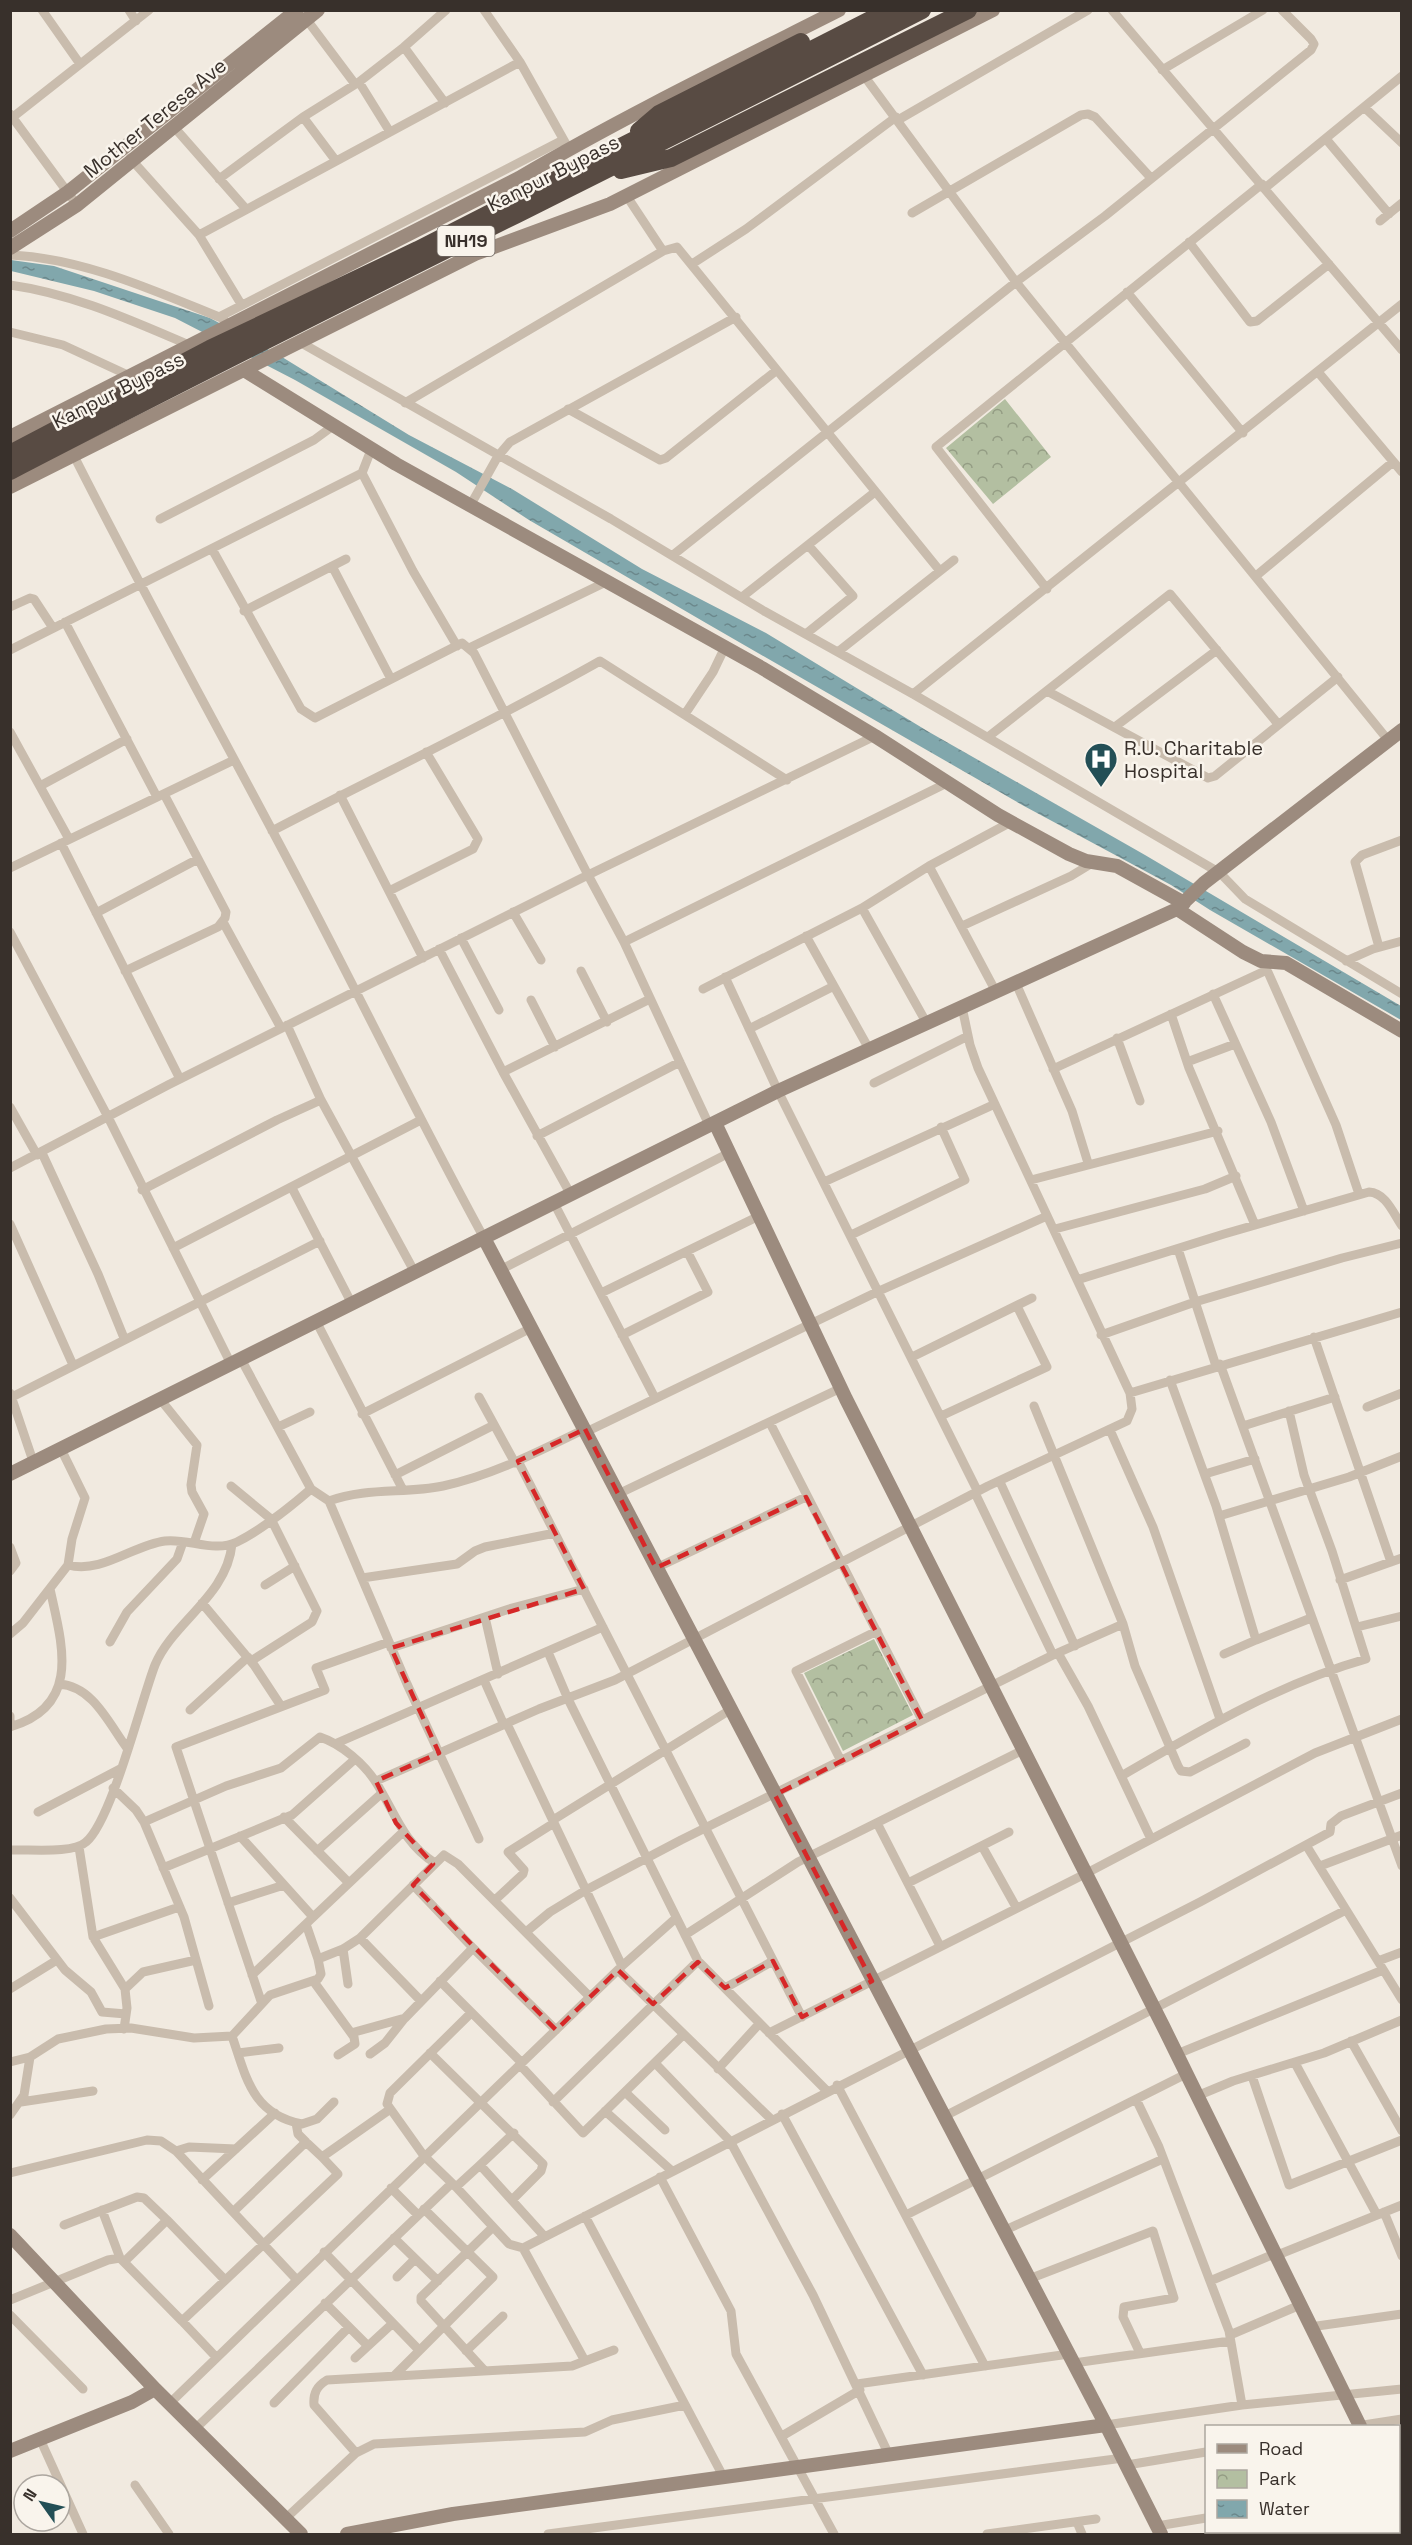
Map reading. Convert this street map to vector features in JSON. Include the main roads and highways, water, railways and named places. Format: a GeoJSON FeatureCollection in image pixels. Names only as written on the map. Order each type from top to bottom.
{"type":"FeatureCollection","features":[{"type":"Feature","properties":{"kind":"highway"},"geometry":{"type":"LineString","coordinates":[[617,150],[659,114],[863,10]]}},
{"type":"Feature","properties":{"kind":"highway","name":"Kanpur Bypass"},"geometry":{"type":"LineString","coordinates":[[10,454],[210,349],[418,250],[890,10]]}},
{"type":"Feature","properties":{"kind":"highway","name":"Kanpur Bypass"},"geometry":{"type":"LineString","coordinates":[[10,471],[922,10]]}},
{"type":"Feature","properties":{"kind":"highway"},"geometry":{"type":"LineString","coordinates":[[610,169],[626,171],[671,158],[968,10]]}},
{"type":"Feature","properties":{"kind":"water"},"geometry":{"type":"Polygon","coordinates":[[[11,260],[54,266],[210,318],[282,357],[409,435],[512,489],[642,569],[766,633],[929,732],[1145,855],[1401,1006],[1401,1020],[1210,910],[1171,885],[1024,806],[706,623],[529,520],[456,472],[295,380],[175,318],[94,291],[11,271],[11,260]]]}},
{"type":"Feature","properties":{"kind":"place","name":"R.U. Charitable Hospital"},"geometry":{"type":"Point","coordinates":[1101,788]}}]}
